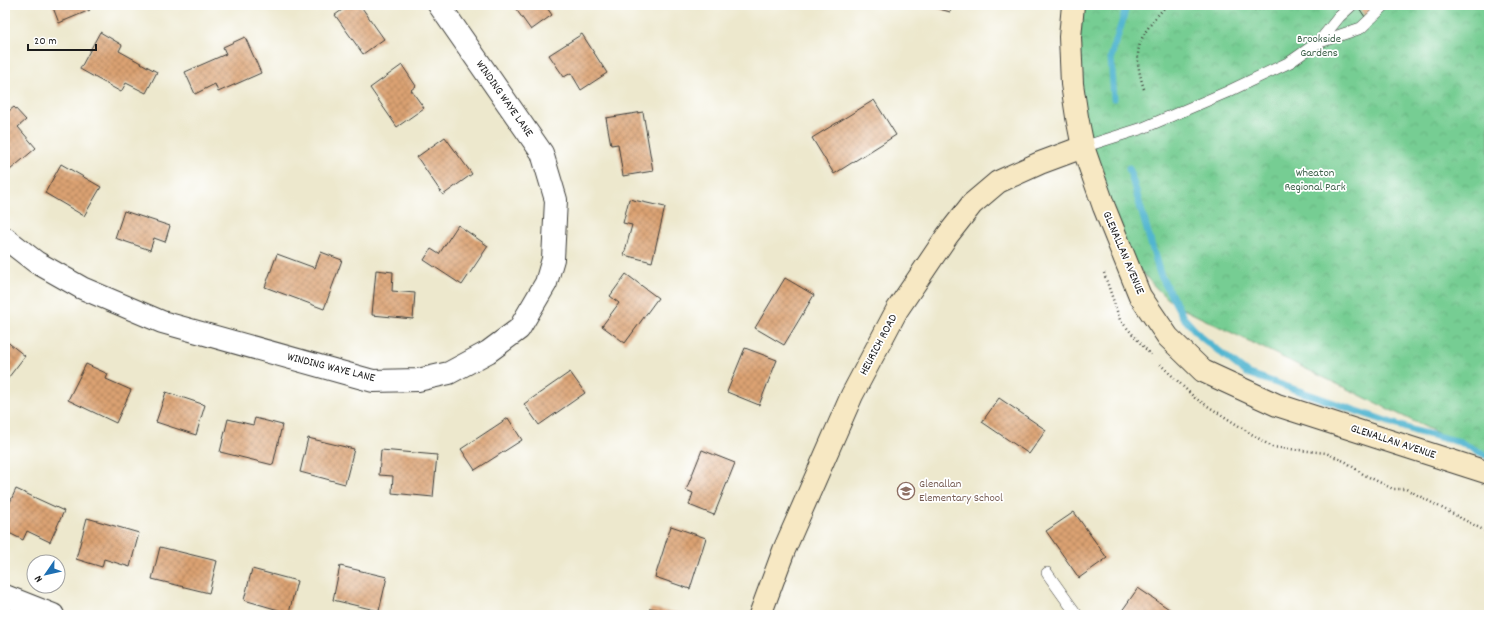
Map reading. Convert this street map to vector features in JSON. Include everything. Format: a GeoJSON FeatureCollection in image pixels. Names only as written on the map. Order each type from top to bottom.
{"type":"FeatureCollection","features":[{"type":"Feature","properties":{"kind":"street","name":"WINDING WAYE LANE"},"geometry":{"type":"LineString","coordinates":[[5,238],[36,262],[82,288],[162,322],[373,381],[418,380],[450,373],[488,352],[519,328],[546,283],[553,259],[556,200],[542,153],[439,5]]}},
{"type":"Feature","properties":{"kind":"street","name":"GLENALLAN AVENUE"},"geometry":{"type":"LineString","coordinates":[[1073,5],[1070,37],[1072,84],[1083,147],[1104,207],[1140,296],[1168,337],[1203,371],[1277,405],[1489,473]]}},
{"type":"Feature","properties":{"kind":"street","name":"HEURICH ROAD"},"geometry":{"type":"LineString","coordinates":[[760,615],[784,550],[852,395],[897,310],[947,236],[972,204],[998,182],[1040,163],[1083,147]]}},
{"type":"Feature","properties":{"kind":"street"},"geometry":{"type":"LineString","coordinates":[[7,602],[53,615]]}},
{"type":"Feature","properties":{"kind":"lane"},"geometry":{"type":"LineString","coordinates":[[1317,44],[1339,17],[1352,5]]}},
{"type":"Feature","properties":{"kind":"lane"},"geometry":{"type":"LineString","coordinates":[[1083,147],[1143,128],[1227,92],[1290,62],[1317,44],[1361,28],[1385,5]]}},
{"type":"Feature","properties":{"kind":"lane"},"geometry":{"type":"LineString","coordinates":[[1047,573],[1077,615]]}},
{"type":"Feature","properties":{"kind":"path"},"geometry":{"type":"LineString","coordinates":[[1144,89],[1139,72],[1137,55],[1141,40],[1153,21],[1167,5]]}},
{"type":"Feature","properties":{"kind":"path"},"geometry":{"type":"LineString","coordinates":[[1235,5],[1251,11],[1265,8],[1268,5]]}},
{"type":"Feature","properties":{"kind":"path"},"geometry":{"type":"LineString","coordinates":[[1104,273],[1120,320],[1148,352]]}},
{"type":"Feature","properties":{"kind":"path"},"geometry":{"type":"LineString","coordinates":[[1249,433],[1272,447],[1326,453],[1346,462],[1363,474],[1393,489],[1406,489],[1489,533]]}},
{"type":"Feature","properties":{"kind":"green space","name":"Wheaton Regional Park"},"geometry":{"type":"Polygon","coordinates":[[[1080,5],[1489,5],[1489,458],[1177,306],[1161,293],[1131,261],[1080,168],[1080,5]]]}},
{"type":"Feature","properties":{"kind":"building"},"geometry":{"type":"Polygon","coordinates":[[[52,5],[87,5],[90,10],[59,23],[52,5]]]}},
{"type":"Feature","properties":{"kind":"building"},"geometry":{"type":"Polygon","coordinates":[[[349,5],[360,5],[384,39],[363,54],[335,15],[349,5]]]}},
{"type":"Feature","properties":{"kind":"building"},"geometry":{"type":"Polygon","coordinates":[[[513,5],[545,5],[552,15],[531,30],[513,5]]]}},
{"type":"Feature","properties":{"kind":"building"},"geometry":{"type":"Polygon","coordinates":[[[926,5],[952,5],[950,12],[926,5]]]}},
{"type":"Feature","properties":{"kind":"building"},"geometry":{"type":"Polygon","coordinates":[[[1363,5],[1370,5],[1374,10],[1365,17],[1359,8],[1363,5]]]}},
{"type":"Feature","properties":{"kind":"building"},"geometry":{"type":"Polygon","coordinates":[[[100,32],[122,45],[119,51],[157,72],[146,93],[126,83],[121,92],[80,69],[100,32]]]}},
{"type":"Feature","properties":{"kind":"building"},"geometry":{"type":"Polygon","coordinates":[[[582,34],[607,73],[581,90],[571,73],[564,77],[549,55],[582,34]]]}},
{"type":"Feature","properties":{"kind":"building"},"geometry":{"type":"Polygon","coordinates":[[[245,37],[261,73],[218,92],[215,84],[195,94],[185,72],[226,54],[223,47],[245,37]]]}},
{"type":"Feature","properties":{"kind":"building"},"geometry":{"type":"Polygon","coordinates":[[[402,65],[416,86],[411,90],[424,108],[397,127],[370,88],[402,65]]]}},
{"type":"Feature","properties":{"kind":"building"},"geometry":{"type":"Polygon","coordinates":[[[874,100],[896,135],[834,174],[812,138],[874,100]]]}},
{"type":"Feature","properties":{"kind":"building"},"geometry":{"type":"Polygon","coordinates":[[[14,107],[26,120],[18,127],[36,148],[10,170],[5,165],[5,114],[14,107]]]}},
{"type":"Feature","properties":{"kind":"building"},"geometry":{"type":"Polygon","coordinates":[[[643,112],[653,171],[623,176],[618,144],[611,145],[606,118],[643,112]]]}},
{"type":"Feature","properties":{"kind":"building"},"geometry":{"type":"Polygon","coordinates":[[[445,137],[472,174],[443,195],[417,157],[445,137]]]}},
{"type":"Feature","properties":{"kind":"building"},"geometry":{"type":"Polygon","coordinates":[[[61,164],[101,187],[84,216],[45,193],[61,164]]]}},
{"type":"Feature","properties":{"kind":"building"},"geometry":{"type":"Polygon","coordinates":[[[629,199],[665,207],[652,262],[624,255],[632,225],[623,223],[629,199]]]}},
{"type":"Feature","properties":{"kind":"building"},"geometry":{"type":"Polygon","coordinates":[[[124,211],[170,226],[165,242],[154,238],[150,250],[115,238],[124,211]]]}},
{"type":"Feature","properties":{"kind":"building"},"geometry":{"type":"Polygon","coordinates":[[[458,225],[488,246],[462,285],[424,260],[431,249],[439,254],[458,225]]]}},
{"type":"Feature","properties":{"kind":"building"},"geometry":{"type":"Polygon","coordinates":[[[321,252],[342,260],[324,309],[265,287],[277,254],[315,268],[321,252]]]}},
{"type":"Feature","properties":{"kind":"building"},"geometry":{"type":"Polygon","coordinates":[[[376,270],[393,272],[392,291],[415,293],[413,319],[372,315],[376,270]]]}},
{"type":"Feature","properties":{"kind":"building"},"geometry":{"type":"Polygon","coordinates":[[[626,274],[658,298],[625,343],[602,326],[619,303],[610,296],[626,274]]]}},
{"type":"Feature","properties":{"kind":"building"},"geometry":{"type":"Polygon","coordinates":[[[785,278],[814,295],[784,345],[755,328],[785,278]]]}},
{"type":"Feature","properties":{"kind":"building"},"geometry":{"type":"Polygon","coordinates":[[[5,340],[25,356],[5,382],[5,340]]]}},
{"type":"Feature","properties":{"kind":"building"},"geometry":{"type":"Polygon","coordinates":[[[745,348],[777,360],[759,405],[727,392],[745,348]]]}},
{"type":"Feature","properties":{"kind":"building"},"geometry":{"type":"Polygon","coordinates":[[[86,364],[108,374],[106,379],[131,390],[116,423],[68,400],[86,364]]]}},
{"type":"Feature","properties":{"kind":"building"},"geometry":{"type":"Polygon","coordinates":[[[570,372],[585,393],[539,425],[524,404],[570,372]]]}},
{"type":"Feature","properties":{"kind":"building"},"geometry":{"type":"Polygon","coordinates":[[[166,392],[205,405],[196,435],[156,422],[166,392]]]}},
{"type":"Feature","properties":{"kind":"building"},"geometry":{"type":"Polygon","coordinates":[[[999,398],[1046,430],[1029,454],[982,422],[999,398]]]}},
{"type":"Feature","properties":{"kind":"building"},"geometry":{"type":"Polygon","coordinates":[[[255,418],[282,425],[273,465],[220,452],[228,419],[253,425],[255,418]]]}},
{"type":"Feature","properties":{"kind":"building"},"geometry":{"type":"Polygon","coordinates":[[[508,418],[522,440],[475,470],[461,449],[508,418]]]}},
{"type":"Feature","properties":{"kind":"building"},"geometry":{"type":"Polygon","coordinates":[[[308,438],[354,449],[345,484],[300,472],[308,438]]]}},
{"type":"Feature","properties":{"kind":"building"},"geometry":{"type":"Polygon","coordinates":[[[381,450],[437,455],[433,497],[392,493],[393,476],[379,475],[381,450]]]}},
{"type":"Feature","properties":{"kind":"building"},"geometry":{"type":"Polygon","coordinates":[[[702,450],[735,463],[714,515],[689,505],[693,493],[686,490],[702,450]]]}},
{"type":"Feature","properties":{"kind":"building"},"geometry":{"type":"Polygon","coordinates":[[[16,489],[64,511],[50,542],[27,531],[23,540],[5,531],[5,513],[16,489]]]}},
{"type":"Feature","properties":{"kind":"building"},"geometry":{"type":"Polygon","coordinates":[[[1074,512],[1107,558],[1079,578],[1046,531],[1074,512]]]}},
{"type":"Feature","properties":{"kind":"building"},"geometry":{"type":"Polygon","coordinates":[[[87,518],[139,533],[130,567],[104,559],[102,567],[76,559],[87,518]]]}},
{"type":"Feature","properties":{"kind":"building"},"geometry":{"type":"Polygon","coordinates":[[[671,526],[706,538],[690,589],[655,577],[671,526]]]}},
{"type":"Feature","properties":{"kind":"building"},"geometry":{"type":"Polygon","coordinates":[[[160,547],[217,561],[209,593],[152,579],[160,547]]]}},
{"type":"Feature","properties":{"kind":"building"},"geometry":{"type":"Polygon","coordinates":[[[340,566],[387,577],[379,611],[333,600],[340,566]]]}},
{"type":"Feature","properties":{"kind":"building"},"geometry":{"type":"Polygon","coordinates":[[[252,569],[297,581],[289,613],[244,600],[252,569]]]}},
{"type":"Feature","properties":{"kind":"building"},"geometry":{"type":"Polygon","coordinates":[[[1138,588],[1178,615],[1119,615],[1138,588]]]}},
{"type":"Feature","properties":{"kind":"building"},"geometry":{"type":"Polygon","coordinates":[[[650,608],[681,613],[681,615],[649,615],[650,608]]]}},
{"type":"Feature","properties":{"kind":"waterway"},"geometry":{"type":"LineString","coordinates":[[1114,98],[1111,57],[1126,5]]}},
{"type":"Feature","properties":{"kind":"waterway"},"geometry":{"type":"LineString","coordinates":[[1129,168],[1160,274],[1183,317],[1201,337],[1247,373],[1415,431],[1460,442],[1489,457]]}},
{"type":"Feature","properties":{"kind":"place","name":"Glenallan Elementary School"},"geometry":{"type":"Point","coordinates":[906,491]}},
{"type":"Feature","properties":{"kind":"park label","name":"Brookside Gardens"},"geometry":{"type":"Point","coordinates":[1319,46]}}]}
